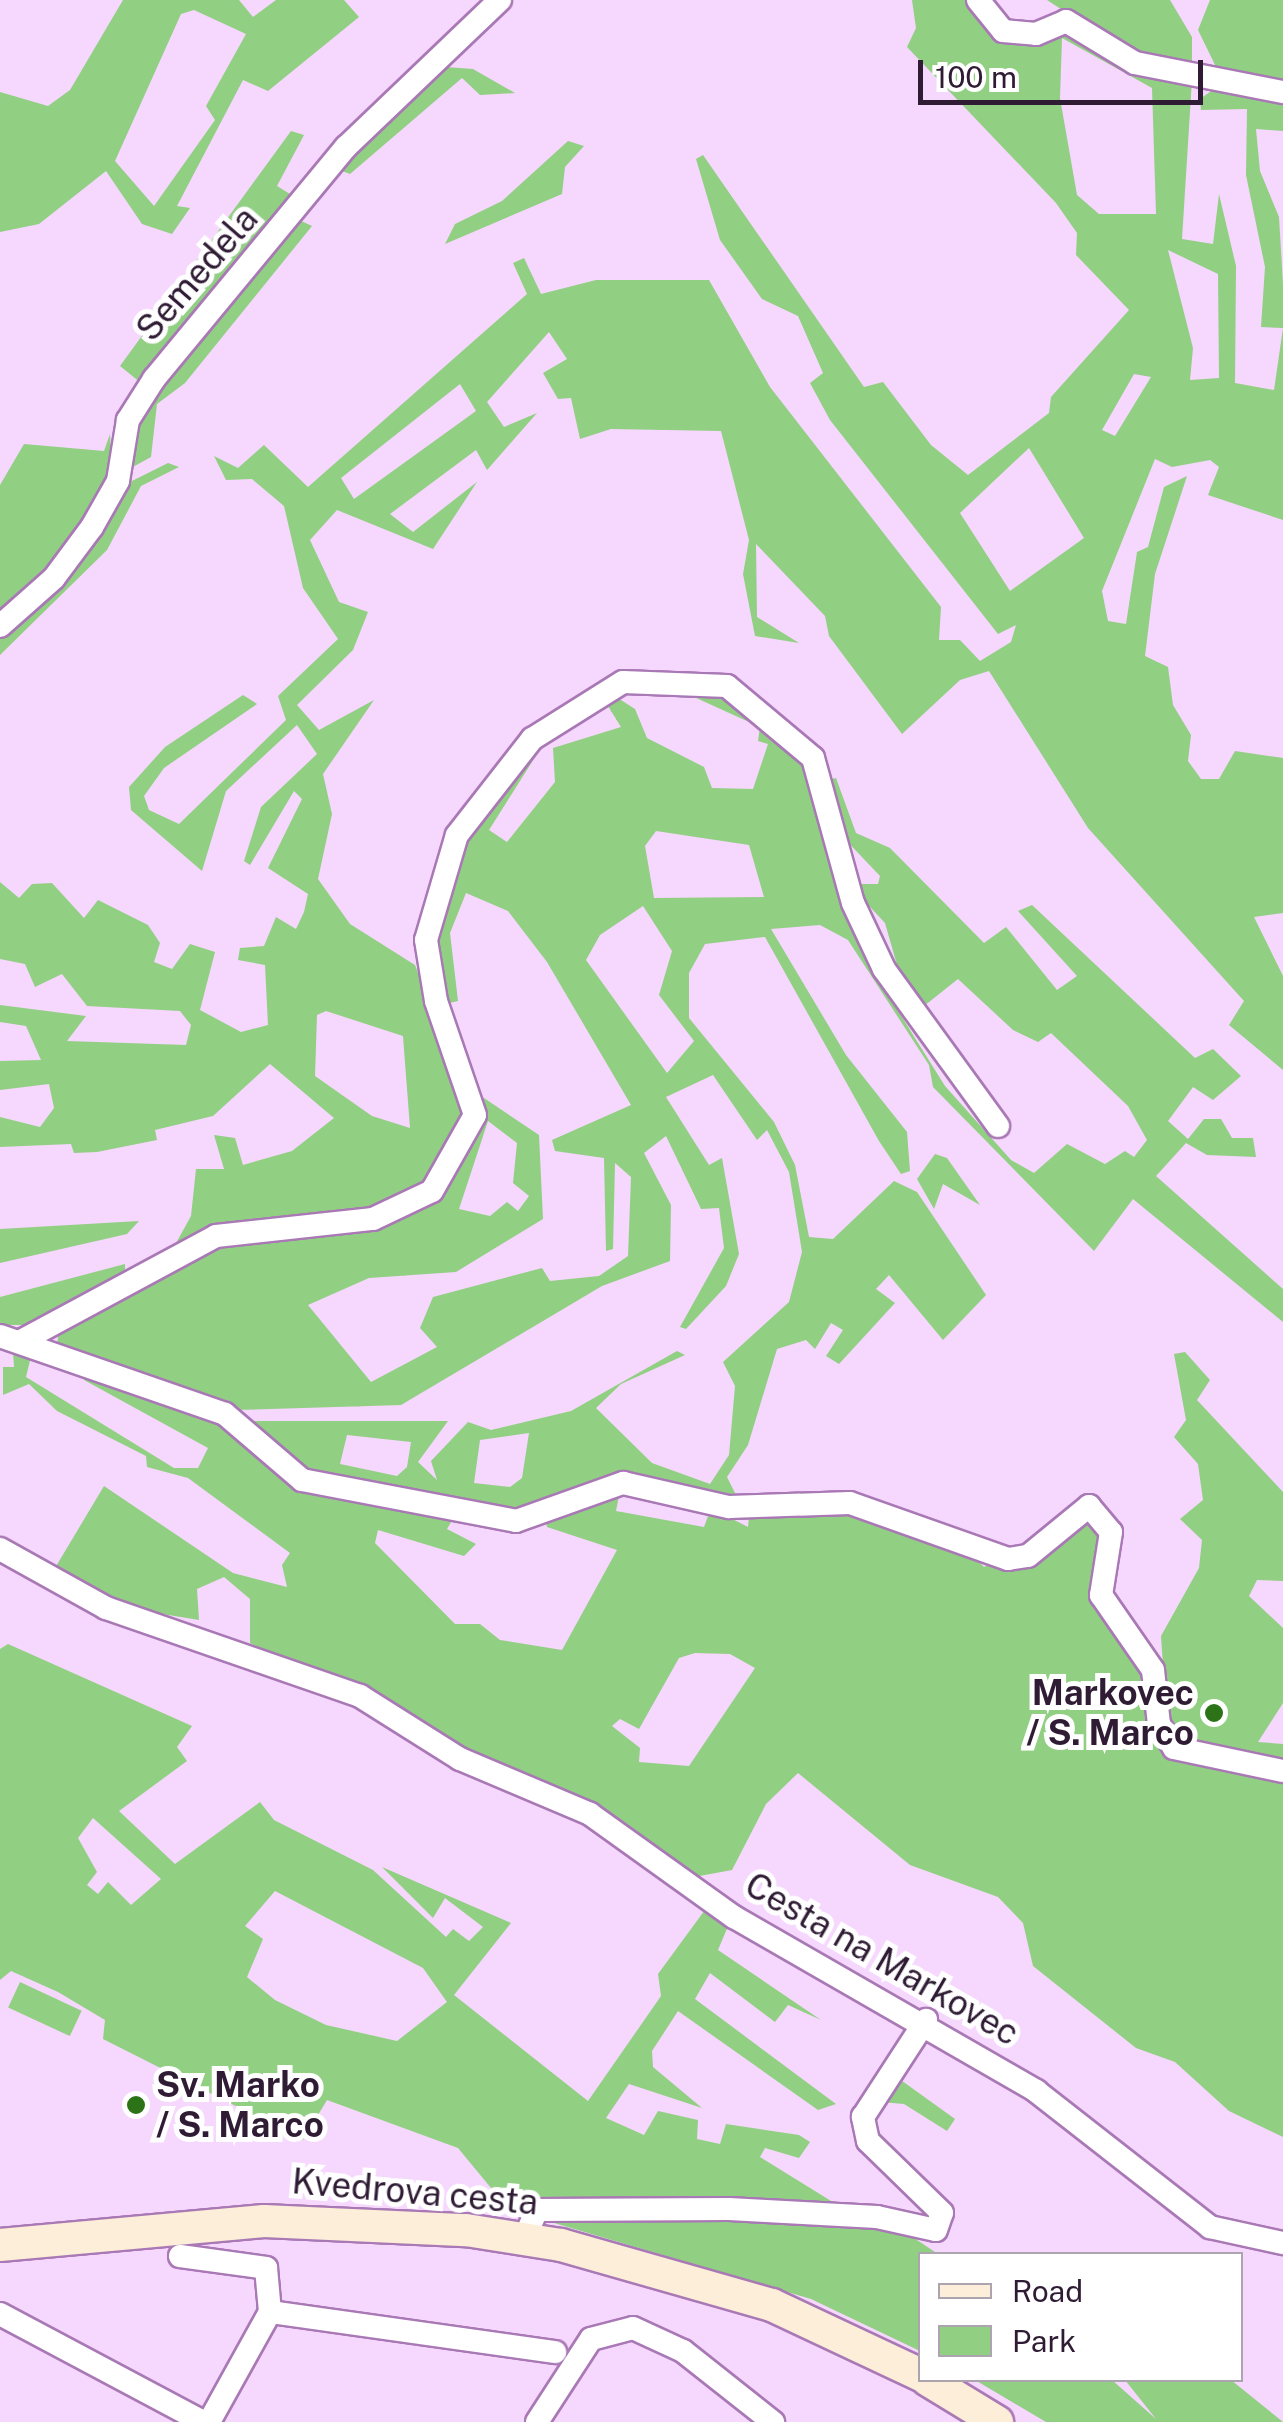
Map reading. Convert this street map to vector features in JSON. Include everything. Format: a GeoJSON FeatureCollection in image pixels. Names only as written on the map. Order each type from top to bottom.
{"type":"FeatureCollection","features":[{"type":"Feature","properties":{"kind":"street","name":"Semedela"},"geometry":{"type":"LineString","coordinates":[[0,626],[54,578],[92,527],[118,481],[128,420],[154,378],[346,146],[500,0]]}},
{"type":"Feature","properties":{"kind":"street"},"geometry":{"type":"LineString","coordinates":[[978,0],[1004,32],[1036,34],[1066,21],[1135,62],[1283,92]]}},
{"type":"Feature","properties":{"kind":"street"},"geometry":{"type":"LineString","coordinates":[[11,1338],[216,1236],[373,1219],[432,1191],[476,1115],[436,1001],[426,940],[458,836],[532,739],[623,682],[727,686],[813,758],[854,904],[884,969],[998,1126]]}},
{"type":"Feature","properties":{"kind":"street"},"geometry":{"type":"LineString","coordinates":[[11,1338],[225,1414],[302,1480],[516,1521],[623,1483],[729,1507],[850,1503],[1008,1559],[1028,1556],[1089,1506],[1111,1532],[1101,1595],[1152,1670],[1159,1724],[1174,1748],[1283,1771]]}},
{"type":"Feature","properties":{"kind":"street","name":"Cesta na Markovec"},"geometry":{"type":"LineString","coordinates":[[0,1549],[106,1608],[360,1696],[460,1759],[636,1839],[734,1916],[926,2020],[1036,2090],[1210,2227],[1283,2243]]}},
{"type":"Feature","properties":{"kind":"street"},"geometry":{"type":"LineString","coordinates":[[524,2239],[537,2210],[729,2209],[936,2230],[942,2214],[868,2141],[864,2117],[926,2020]]}},
{"type":"Feature","properties":{"kind":"street","name":"Kvedrova cesta"},"geometry":{"type":"LineString","coordinates":[[0,2245],[264,2221],[524,2239],[772,2305],[918,2374]]}},
{"type":"Feature","properties":{"kind":"street"},"geometry":{"type":"LineString","coordinates":[[0,2314],[206,2422],[270,2312],[266,2268],[180,2256]]}},
{"type":"Feature","properties":{"kind":"street"},"geometry":{"type":"LineString","coordinates":[[270,2312],[555,2352]]}},
{"type":"Feature","properties":{"kind":"street"},"geometry":{"type":"LineString","coordinates":[[537,2422],[591,2339],[634,2328],[683,2351],[773,2422]]}},
{"type":"Feature","properties":{"kind":"street"},"geometry":{"type":"LineString","coordinates":[[931,2382],[997,2422]]}},
{"type":"Feature","properties":{"kind":"green space"},"geometry":{"type":"Polygon","coordinates":[[[123,0],[239,0],[253,17],[276,0],[344,0],[359,17],[268,91],[243,80],[177,206],[190,208],[172,234],[142,224],[106,171],[39,224],[0,232],[0,92],[48,106],[70,90],[123,0]],[[194,10],[181,14],[115,161],[154,206],[215,120],[206,106],[246,34],[194,10]]]}},
{"type":"Feature","properties":{"kind":"green space"},"geometry":{"type":"Polygon","coordinates":[[[912,0],[974,0],[1000,39],[1038,43],[1062,28],[1192,80],[1182,239],[1213,244],[1219,194],[1236,266],[1235,383],[1274,390],[1283,328],[1283,520],[1208,495],[1219,467],[1210,460],[1172,467],[1155,459],[1102,591],[1108,621],[1126,624],[1137,552],[1148,547],[1164,487],[1187,476],[1155,574],[1145,656],[1168,667],[1173,705],[1191,735],[1188,761],[1201,779],[1219,779],[1235,751],[1283,758],[1283,913],[1254,917],[1283,976],[1283,1070],[1229,1025],[1244,1001],[1088,828],[989,671],[960,680],[902,734],[829,636],[825,616],[756,544],[757,617],[799,643],[755,636],[743,574],[749,540],[721,431],[611,429],[580,439],[571,398],[558,399],[543,373],[567,359],[549,332],[487,402],[504,427],[537,413],[487,470],[476,450],[390,514],[413,532],[477,482],[433,549],[337,510],[310,540],[339,602],[368,612],[353,650],[297,705],[319,730],[374,700],[323,774],[332,814],[318,879],[350,924],[415,965],[447,1048],[467,1114],[433,1183],[391,1208],[206,1231],[175,1245],[191,1216],[196,1169],[224,1169],[214,1135],[235,1138],[243,1165],[292,1151],[334,1118],[270,1064],[213,1116],[155,1130],[157,1140],[97,1152],[74,1153],[71,1144],[0,1147],[0,1117],[40,1127],[54,1108],[49,1084],[0,1090],[0,1061],[41,1060],[26,1026],[0,1022],[0,1005],[86,1016],[67,1041],[186,1045],[191,1025],[180,1011],[87,1006],[62,974],[35,987],[25,964],[0,959],[0,882],[19,898],[32,884],[52,883],[84,918],[98,900],[148,925],[160,943],[154,962],[172,969],[190,944],[215,952],[200,1010],[241,1032],[268,1025],[265,965],[238,960],[240,948],[264,946],[276,917],[296,929],[304,912],[308,894],[268,868],[302,799],[294,791],[250,865],[244,861],[261,807],[317,754],[297,725],[226,791],[202,871],[131,810],[129,787],[165,747],[243,695],[257,704],[164,768],[144,796],[149,810],[179,824],[286,720],[278,696],[338,639],[303,588],[284,506],[252,479],[226,480],[214,456],[238,468],[264,445],[308,487],[527,294],[513,263],[524,258],[541,294],[596,280],[709,280],[770,387],[941,607],[939,640],[960,640],[980,661],[1011,642],[1016,625],[998,634],[830,420],[810,383],[823,373],[798,316],[762,299],[720,240],[696,159],[703,155],[864,387],[883,382],[931,445],[968,475],[1049,413],[1051,397],[1129,310],[1076,255],[1077,233],[1056,203],[907,47],[916,28],[912,0]],[[1062,38],[1060,98],[1077,195],[1099,214],[1156,214],[1152,88],[1062,38]],[[1168,250],[1193,348],[1190,380],[1219,378],[1218,274],[1168,250]],[[1134,374],[1102,430],[1115,436],[1151,377],[1134,374]],[[460,384],[341,478],[354,499],[476,411],[460,384]],[[1029,448],[960,513],[1010,591],[1084,538],[1029,448]],[[326,1011],[317,1015],[315,1076],[372,1116],[410,1128],[403,1036],[326,1011]]]}},
{"type":"Feature","properties":{"kind":"green space"},"geometry":{"type":"Polygon","coordinates":[[[1047,0],[1170,0],[1192,37],[1192,62],[1185,69],[1127,52],[1047,0]]]}},
{"type":"Feature","properties":{"kind":"green space"},"geometry":{"type":"Polygon","coordinates":[[[1210,0],[1283,0],[1283,85],[1218,71],[1198,30],[1210,0]]]}},
{"type":"Feature","properties":{"kind":"green space"},"geometry":{"type":"Polygon","coordinates":[[[446,67],[473,69],[515,93],[480,95],[462,78],[350,174],[337,169],[446,67]]]}},
{"type":"Feature","properties":{"kind":"green space"},"geometry":{"type":"Polygon","coordinates":[[[1214,89],[1283,96],[1283,131],[1256,129],[1260,171],[1279,217],[1283,328],[1261,327],[1265,267],[1246,175],[1247,109],[1201,110],[1200,99],[1214,89]]]}},
{"type":"Feature","properties":{"kind":"green space"},"geometry":{"type":"Polygon","coordinates":[[[291,131],[304,135],[277,186],[295,197],[141,383],[120,366],[291,131]]]}},
{"type":"Feature","properties":{"kind":"green space"},"geometry":{"type":"Polygon","coordinates":[[[568,141],[584,146],[565,167],[562,194],[445,244],[455,224],[502,201],[568,141]]]}},
{"type":"Feature","properties":{"kind":"green space"},"geometry":{"type":"Polygon","coordinates":[[[297,219],[312,226],[185,383],[157,404],[151,457],[131,468],[136,424],[159,383],[297,219]]]}},
{"type":"Feature","properties":{"kind":"green space"},"geometry":{"type":"Polygon","coordinates":[[[110,434],[112,474],[77,539],[0,619],[0,485],[24,444],[104,451],[110,434]]]}},
{"type":"Feature","properties":{"kind":"green space"},"geometry":{"type":"Polygon","coordinates":[[[168,463],[179,467],[141,486],[107,550],[0,655],[0,636],[124,485],[168,463]]]}},
{"type":"Feature","properties":{"kind":"green space"},"geometry":{"type":"Polygon","coordinates":[[[620,687],[709,687],[796,744],[820,792],[835,884],[868,963],[945,1086],[1011,1160],[1034,1173],[1067,1144],[1105,1164],[1125,1151],[1134,1157],[1147,1140],[1128,1106],[1051,1033],[1038,1042],[1013,1030],[958,979],[924,1006],[899,972],[885,923],[858,894],[854,884],[878,884],[880,876],[841,835],[828,780],[836,778],[856,833],[890,848],[984,943],[1006,927],[1057,990],[1077,976],[1018,911],[1032,905],[1195,1058],[1213,1049],[1241,1076],[1213,1100],[1193,1087],[1168,1121],[1188,1139],[1204,1119],[1221,1119],[1232,1138],[1253,1138],[1256,1157],[1207,1155],[1186,1143],[1156,1176],[1283,1289],[1283,1322],[1133,1199],[1094,1251],[933,1087],[929,1065],[848,940],[820,925],[771,929],[846,1055],[907,1132],[910,1171],[901,1174],[879,1141],[765,937],[705,944],[689,973],[689,1018],[774,1122],[795,1165],[809,1237],[833,1239],[894,1181],[917,1192],[986,1295],[943,1340],[889,1275],[876,1289],[895,1303],[839,1364],[826,1356],[843,1330],[831,1323],[815,1349],[806,1340],[777,1349],[748,1445],[727,1477],[740,1503],[664,1484],[517,1514],[313,1480],[243,1421],[448,1421],[418,1462],[437,1480],[431,1461],[468,1422],[491,1430],[571,1411],[677,1351],[685,1355],[621,1384],[596,1408],[652,1463],[710,1484],[729,1455],[735,1386],[723,1362],[789,1302],[802,1252],[789,1172],[767,1130],[757,1140],[713,1075],[666,1097],[709,1165],[722,1158],[739,1254],[726,1286],[686,1329],[680,1327],[724,1248],[719,1208],[701,1209],[666,1136],[644,1153],[671,1205],[670,1261],[602,1286],[401,1405],[236,1410],[57,1345],[59,1329],[216,1242],[437,1195],[473,1138],[475,1092],[539,1135],[543,1219],[456,1272],[369,1278],[308,1305],[371,1382],[437,1347],[420,1328],[433,1297],[542,1268],[550,1281],[599,1276],[628,1256],[631,1177],[615,1163],[613,1249],[606,1251],[604,1158],[555,1151],[552,1140],[631,1105],[547,962],[508,911],[466,893],[450,933],[458,1001],[445,1004],[434,970],[442,902],[474,819],[544,743],[489,830],[507,842],[555,782],[553,748],[621,727],[603,698],[610,693],[635,709],[647,738],[704,767],[712,788],[753,789],[768,744],[758,741],[760,727],[694,697],[620,687]],[[656,831],[645,846],[654,898],[764,897],[749,845],[656,831]],[[643,906],[600,935],[586,960],[667,1073],[694,1041],[659,995],[672,951],[643,906]],[[488,1121],[459,1209],[490,1216],[507,1202],[518,1211],[529,1196],[513,1183],[517,1143],[488,1121]],[[529,1433],[480,1440],[474,1483],[510,1487],[522,1478],[529,1433]],[[347,1435],[340,1464],[397,1476],[407,1467],[411,1442],[347,1435]]]}},
{"type":"Feature","properties":{"kind":"green space"},"geometry":{"type":"Polygon","coordinates":[[[935,1154],[947,1158],[980,1205],[943,1184],[934,1209],[917,1179],[935,1154]]]}},
{"type":"Feature","properties":{"kind":"green space"},"geometry":{"type":"Polygon","coordinates":[[[139,1221],[127,1234],[0,1263],[0,1229],[139,1221]]]}},
{"type":"Feature","properties":{"kind":"green space"},"geometry":{"type":"Polygon","coordinates":[[[125,1264],[125,1278],[35,1325],[0,1325],[0,1297],[125,1264]]]}},
{"type":"Feature","properties":{"kind":"green space"},"geometry":{"type":"Polygon","coordinates":[[[33,1348],[26,1377],[174,1468],[198,1468],[208,1448],[84,1380],[89,1370],[226,1420],[319,1494],[457,1512],[447,1529],[476,1544],[464,1556],[378,1530],[375,1543],[455,1624],[480,1624],[500,1640],[562,1650],[617,1550],[547,1527],[545,1513],[621,1486],[616,1511],[704,1527],[711,1508],[748,1527],[749,1517],[848,1507],[965,1548],[984,1567],[1079,1515],[1103,1531],[1092,1585],[1140,1666],[1155,1729],[1283,1777],[1283,2137],[1229,2111],[1175,2062],[1136,2048],[1033,1966],[1023,1923],[998,1897],[910,1865],[798,1773],[766,1804],[732,1870],[694,1877],[629,1827],[250,1643],[250,1599],[224,1577],[197,1589],[199,1620],[126,1608],[52,1573],[104,1486],[233,1573],[287,1587],[282,1565],[290,1553],[188,1478],[147,1467],[146,1456],[57,1411],[29,1384],[3,1395],[3,1367],[14,1367],[13,1352],[33,1348]],[[695,1653],[679,1658],[639,1729],[620,1719],[612,1726],[640,1748],[639,1762],[689,1766],[755,1668],[730,1654],[695,1653]]]}},
{"type":"Feature","properties":{"kind":"green space"},"geometry":{"type":"Polygon","coordinates":[[[1185,1352],[1210,1380],[1197,1400],[1283,1492],[1283,1581],[1257,1580],[1249,1596],[1283,1628],[1283,1703],[1258,1742],[1283,1744],[1283,1765],[1181,1744],[1167,1725],[1161,1636],[1199,1568],[1202,1540],[1180,1519],[1203,1500],[1198,1464],[1174,1437],[1186,1420],[1174,1354],[1185,1352]]]}},
{"type":"Feature","properties":{"kind":"green space"},"geometry":{"type":"Polygon","coordinates":[[[8,1644],[192,1726],[177,1747],[187,1761],[119,1811],[175,1864],[260,1802],[274,1820],[373,1870],[446,1937],[453,1929],[469,1941],[483,1927],[445,1898],[433,1918],[382,1867],[511,1923],[454,1995],[588,2101],[661,1996],[658,1974],[710,1903],[731,1919],[718,1950],[821,2020],[788,2005],[775,2022],[710,1973],[695,1999],[836,2104],[818,2110],[678,2011],[652,2051],[653,2067],[702,2108],[629,2084],[606,2118],[644,2135],[658,2111],[698,2120],[697,2139],[720,2144],[726,2124],[799,2135],[810,2142],[799,2158],[765,2148],[760,2157],[844,2209],[637,2203],[510,2211],[458,2148],[327,2100],[303,2140],[103,2039],[105,2020],[58,1992],[11,1971],[0,1980],[0,1649],[8,1644]],[[93,1818],[78,1838],[97,1872],[87,1885],[98,1894],[108,1882],[131,1905],[161,1879],[93,1818]],[[275,1891],[245,1926],[263,1939],[247,1977],[275,2000],[326,2025],[397,2041],[447,2002],[423,1968],[275,1891]]]}},
{"type":"Feature","properties":{"kind":"green space"},"geometry":{"type":"Polygon","coordinates":[[[20,1982],[82,2011],[70,2036],[8,2007],[20,1982]]]}},
{"type":"Feature","properties":{"kind":"green space"},"geometry":{"type":"Polygon","coordinates":[[[898,2078],[955,2119],[947,2131],[904,2104],[881,2102],[898,2078]]]}},
{"type":"Feature","properties":{"kind":"green space"},"geometry":{"type":"Polygon","coordinates":[[[625,2215],[896,2226],[935,2252],[918,2252],[918,2350],[811,2299],[544,2220],[625,2215]]]}},
{"type":"Feature","properties":{"kind":"green space"},"geometry":{"type":"Polygon","coordinates":[[[978,2382],[1114,2382],[1156,2419],[1127,2382],[1233,2382],[1283,2422],[1046,2422],[978,2382]]]}},
{"type":"Feature","properties":{"kind":"place","name":"Markovec / S. Marco"},"geometry":{"type":"Point","coordinates":[1214,1713]}},
{"type":"Feature","properties":{"kind":"place","name":"Sv. Marko / S. Marco"},"geometry":{"type":"Point","coordinates":[136,2105]}}]}
